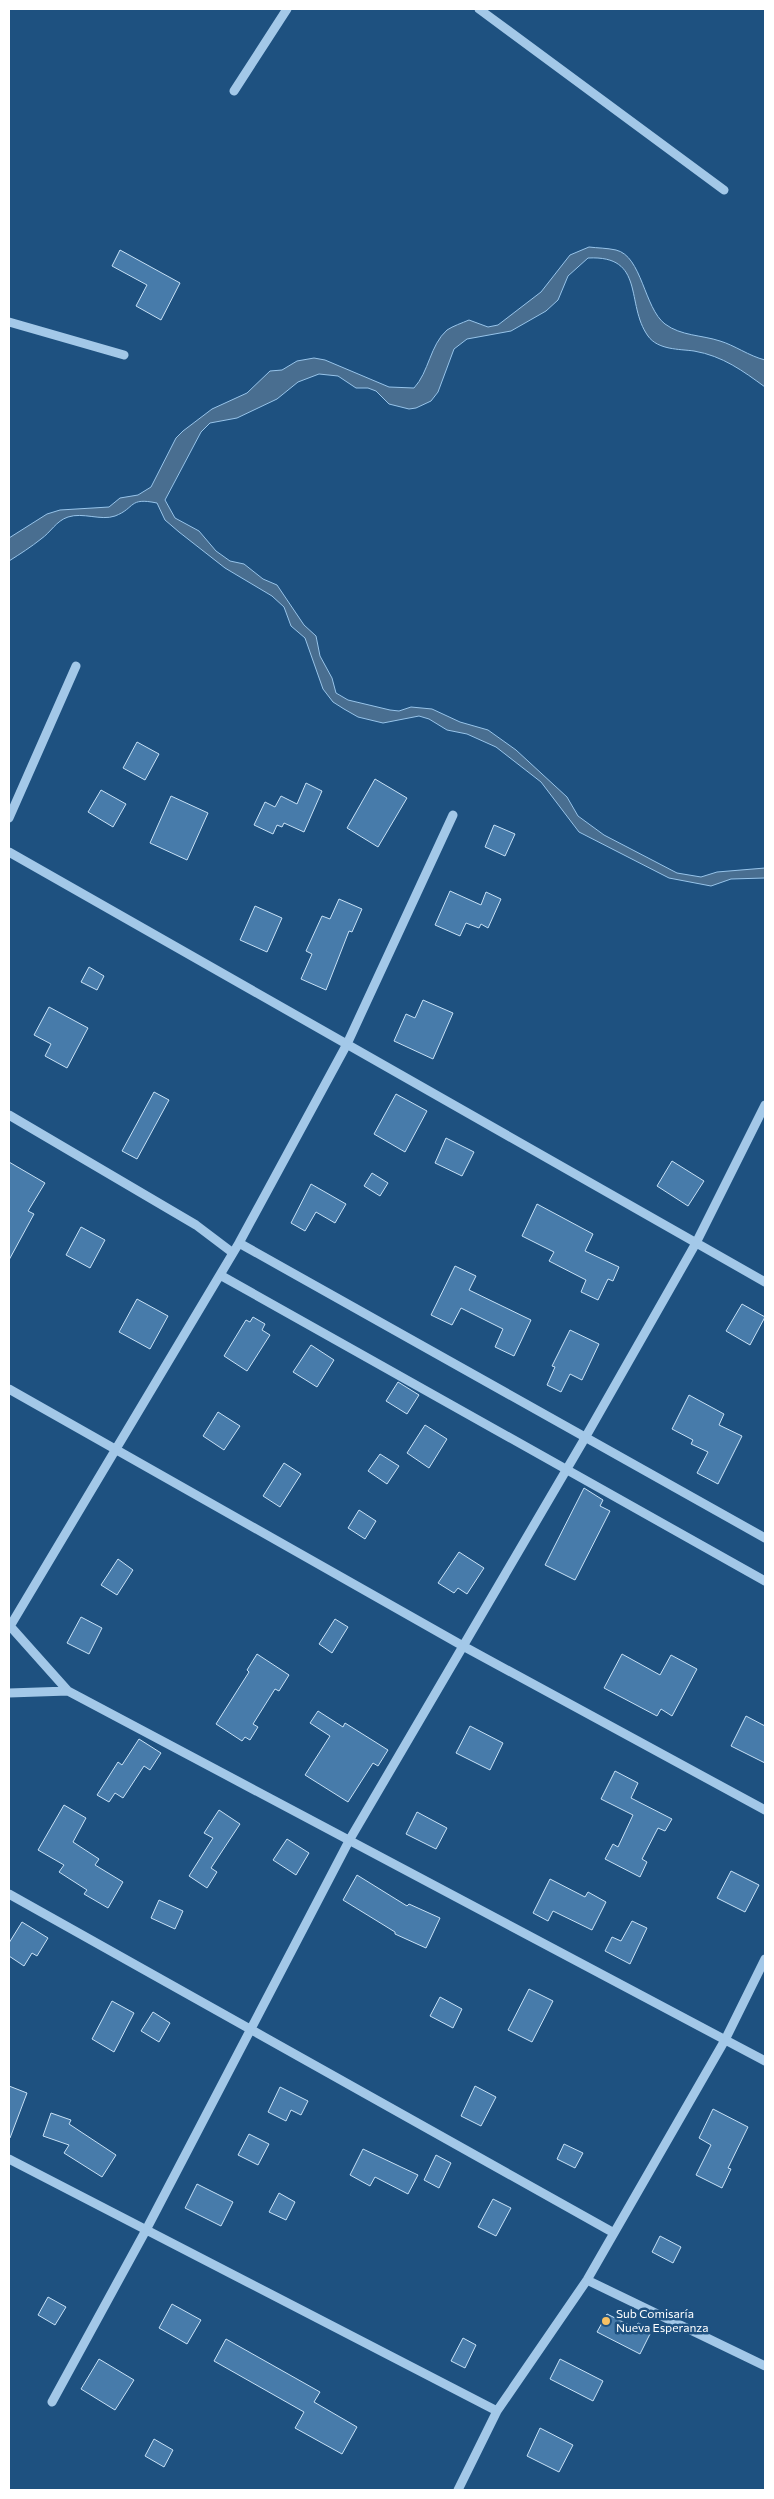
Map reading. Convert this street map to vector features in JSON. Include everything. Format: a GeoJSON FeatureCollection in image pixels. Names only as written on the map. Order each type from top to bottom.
{"type":"FeatureCollection","features":[{"type":"Feature","properties":{"kind":"street"},"geometry":{"type":"LineString","coordinates":[[234,91],[287,9]]}},
{"type":"Feature","properties":{"kind":"street"},"geometry":{"type":"LineString","coordinates":[[479,9],[724,190]]}},
{"type":"Feature","properties":{"kind":"street"},"geometry":{"type":"LineString","coordinates":[[9,322],[124,355]]}},
{"type":"Feature","properties":{"kind":"street"},"geometry":{"type":"LineString","coordinates":[[9,818],[76,666]]}},
{"type":"Feature","properties":{"kind":"street"},"geometry":{"type":"LineString","coordinates":[[453,815],[347,1044],[239,1243],[115,1447],[9,1627],[68,1691],[765,2061]]}},
{"type":"Feature","properties":{"kind":"street"},"geometry":{"type":"LineString","coordinates":[[9,852],[765,1282]]}},
{"type":"Feature","properties":{"kind":"street"},"geometry":{"type":"LineString","coordinates":[[52,2402],[146,2230],[350,1840],[567,1470],[696,1243],[765,1105]]}},
{"type":"Feature","properties":{"kind":"street"},"geometry":{"type":"LineString","coordinates":[[9,1115],[196,1225],[233,1253]]}},
{"type":"Feature","properties":{"kind":"street"},"geometry":{"type":"LineString","coordinates":[[239,1243],[765,1538]]}},
{"type":"Feature","properties":{"kind":"street"},"geometry":{"type":"LineString","coordinates":[[220,1275],[765,1581]]}},
{"type":"Feature","properties":{"kind":"street"},"geometry":{"type":"LineString","coordinates":[[9,1389],[115,1447],[463,1646],[765,1810]]}},
{"type":"Feature","properties":{"kind":"street"},"geometry":{"type":"LineString","coordinates":[[9,1693],[68,1691]]}},
{"type":"Feature","properties":{"kind":"street"},"geometry":{"type":"LineString","coordinates":[[9,1894],[250,2031],[614,2233]]}},
{"type":"Feature","properties":{"kind":"street"},"geometry":{"type":"LineString","coordinates":[[458,2490],[497,2411],[587,2280],[725,2040],[765,1959]]}},
{"type":"Feature","properties":{"kind":"street"},"geometry":{"type":"LineString","coordinates":[[9,2159],[497,2411]]}},
{"type":"Feature","properties":{"kind":"street"},"geometry":{"type":"LineString","coordinates":[[587,2280],[765,2366]]}},
{"type":"Feature","properties":{"kind":"water"},"geometry":{"type":"Polygon","coordinates":[[[589,247],[606,248],[625,254],[632,262],[652,307],[665,324],[671,328],[725,343],[765,360],[765,387],[741,370],[714,356],[669,348],[652,341],[641,323],[631,284],[626,273],[619,264],[606,259],[588,258],[568,276],[558,300],[546,311],[511,331],[467,339],[454,349],[438,392],[431,401],[409,409],[389,404],[376,391],[368,388],[356,388],[338,376],[319,374],[298,382],[277,399],[237,418],[210,423],[201,432],[165,500],[175,518],[199,531],[216,551],[230,561],[244,564],[263,579],[277,585],[304,625],[316,636],[320,656],[332,678],[336,693],[348,700],[390,710],[399,711],[411,707],[432,709],[460,722],[488,730],[516,750],[567,797],[578,816],[604,835],[677,873],[701,877],[717,872],[765,868],[765,878],[731,879],[711,886],[669,878],[579,832],[541,782],[496,747],[467,734],[447,730],[429,719],[419,716],[383,723],[358,717],[344,709],[333,702],[323,689],[305,638],[291,626],[284,607],[272,596],[225,568],[179,532],[165,520],[157,503],[137,502],[122,513],[104,518],[80,515],[68,517],[60,521],[45,536],[9,561],[9,538],[47,514],[60,510],[109,507],[120,498],[138,495],[151,487],[176,438],[183,431],[212,409],[247,393],[270,371],[282,370],[297,361],[314,358],[325,360],[389,387],[414,388],[419,382],[437,343],[447,330],[469,320],[488,327],[498,325],[541,292],[570,255],[589,247]]]}},
{"type":"Feature","properties":{"kind":"building"},"geometry":{"type":"Polygon","coordinates":[[[120,250],[180,283],[161,320],[136,306],[147,285],[112,266],[120,250]]]}},
{"type":"Feature","properties":{"kind":"building"},"geometry":{"type":"Polygon","coordinates":[[[137,742],[159,754],[145,780],[123,768],[137,742]]]}},
{"type":"Feature","properties":{"kind":"building"},"geometry":{"type":"Polygon","coordinates":[[[375,779],[407,798],[378,847],[347,828],[375,779]]]}},
{"type":"Feature","properties":{"kind":"building"},"geometry":{"type":"Polygon","coordinates":[[[306,783],[322,791],[304,832],[284,823],[282,827],[277,825],[273,834],[254,825],[265,802],[275,807],[281,796],[297,804],[306,783]]]}},
{"type":"Feature","properties":{"kind":"building"},"geometry":{"type":"Polygon","coordinates":[[[101,790],[126,804],[113,827],[88,812],[101,790]]]}},
{"type":"Feature","properties":{"kind":"building"},"geometry":{"type":"Polygon","coordinates":[[[171,796],[208,813],[187,860],[150,843],[171,796]]]}},
{"type":"Feature","properties":{"kind":"building"},"geometry":{"type":"Polygon","coordinates":[[[494,825],[515,834],[505,856],[485,847],[494,825]]]}},
{"type":"Feature","properties":{"kind":"building"},"geometry":{"type":"Polygon","coordinates":[[[450,891],[481,905],[486,892],[501,899],[488,928],[481,924],[479,928],[466,923],[460,936],[435,925],[450,891]]]}},
{"type":"Feature","properties":{"kind":"building"},"geometry":{"type":"Polygon","coordinates":[[[339,899],[362,909],[352,932],[349,931],[326,990],[301,979],[312,954],[306,951],[322,916],[330,919],[339,899]]]}},
{"type":"Feature","properties":{"kind":"building"},"geometry":{"type":"Polygon","coordinates":[[[255,906],[282,918],[267,952],[240,940],[255,906]]]}},
{"type":"Feature","properties":{"kind":"building"},"geometry":{"type":"Polygon","coordinates":[[[89,967],[104,976],[97,990],[81,982],[89,967]]]}},
{"type":"Feature","properties":{"kind":"building"},"geometry":{"type":"Polygon","coordinates":[[[423,1000],[453,1013],[433,1059],[394,1041],[406,1014],[415,1018],[423,1000]]]}},
{"type":"Feature","properties":{"kind":"building"},"geometry":{"type":"Polygon","coordinates":[[[49,1007],[88,1028],[67,1068],[45,1056],[51,1044],[34,1035],[49,1007]]]}},
{"type":"Feature","properties":{"kind":"building"},"geometry":{"type":"Polygon","coordinates":[[[154,1092],[169,1100],[137,1159],[122,1151],[154,1092]]]}},
{"type":"Feature","properties":{"kind":"building"},"geometry":{"type":"Polygon","coordinates":[[[396,1094],[427,1111],[405,1152],[374,1134],[396,1094]]]}},
{"type":"Feature","properties":{"kind":"building"},"geometry":{"type":"Polygon","coordinates":[[[446,1138],[474,1152],[462,1176],[435,1163],[446,1138]]]}},
{"type":"Feature","properties":{"kind":"building"},"geometry":{"type":"Polygon","coordinates":[[[672,1161],[704,1181],[688,1206],[657,1186],[672,1161]]]}},
{"type":"Feature","properties":{"kind":"building"},"geometry":{"type":"Polygon","coordinates":[[[9,1162],[45,1183],[28,1211],[34,1214],[9,1260],[9,1162]]]}},
{"type":"Feature","properties":{"kind":"building"},"geometry":{"type":"Polygon","coordinates":[[[372,1173],[388,1183],[380,1196],[364,1186],[372,1173]]]}},
{"type":"Feature","properties":{"kind":"building"},"geometry":{"type":"Polygon","coordinates":[[[311,1184],[346,1204],[335,1223],[316,1212],[305,1231],[291,1223],[311,1184]]]}},
{"type":"Feature","properties":{"kind":"building"},"geometry":{"type":"Polygon","coordinates":[[[537,1204],[593,1234],[585,1251],[619,1267],[613,1281],[608,1279],[598,1300],[581,1292],[586,1280],[549,1261],[554,1252],[522,1236],[537,1204]]]}},
{"type":"Feature","properties":{"kind":"building"},"geometry":{"type":"Polygon","coordinates":[[[81,1227],[105,1240],[90,1268],[66,1255],[81,1227]]]}},
{"type":"Feature","properties":{"kind":"building"},"geometry":{"type":"Polygon","coordinates":[[[455,1266],[476,1276],[469,1290],[531,1320],[514,1356],[495,1347],[503,1329],[461,1308],[452,1325],[431,1315],[455,1266]]]}},
{"type":"Feature","properties":{"kind":"building"},"geometry":{"type":"Polygon","coordinates":[[[137,1299],[168,1316],[150,1349],[119,1332],[137,1299]]]}},
{"type":"Feature","properties":{"kind":"building"},"geometry":{"type":"Polygon","coordinates":[[[742,1304],[765,1317],[750,1345],[726,1331],[742,1304]]]}},
{"type":"Feature","properties":{"kind":"building"},"geometry":{"type":"Polygon","coordinates":[[[253,1317],[265,1324],[262,1330],[270,1335],[247,1371],[224,1356],[246,1320],[250,1322],[253,1317]]]}},
{"type":"Feature","properties":{"kind":"building"},"geometry":{"type":"Polygon","coordinates":[[[570,1330],[599,1344],[582,1380],[570,1374],[561,1392],[547,1385],[555,1367],[552,1366],[570,1330]]]}},
{"type":"Feature","properties":{"kind":"building"},"geometry":{"type":"Polygon","coordinates":[[[311,1345],[334,1360],[317,1387],[293,1372],[311,1345]]]}},
{"type":"Feature","properties":{"kind":"building"},"geometry":{"type":"Polygon","coordinates":[[[398,1382],[419,1395],[407,1414],[386,1401],[398,1382]]]}},
{"type":"Feature","properties":{"kind":"building"},"geometry":{"type":"Polygon","coordinates":[[[689,1395],[724,1414],[719,1425],[742,1436],[718,1484],[697,1473],[708,1452],[691,1444],[693,1440],[672,1429],[689,1395]]]}},
{"type":"Feature","properties":{"kind":"building"},"geometry":{"type":"Polygon","coordinates":[[[218,1412],[240,1426],[224,1450],[203,1436],[218,1412]]]}},
{"type":"Feature","properties":{"kind":"building"},"geometry":{"type":"Polygon","coordinates":[[[425,1425],[447,1439],[429,1468],[407,1453],[425,1425]]]}},
{"type":"Feature","properties":{"kind":"building"},"geometry":{"type":"Polygon","coordinates":[[[380,1454],[399,1466],[387,1484],[368,1471],[380,1454]]]}},
{"type":"Feature","properties":{"kind":"building"},"geometry":{"type":"Polygon","coordinates":[[[284,1463],[301,1474],[280,1507],[263,1496],[284,1463]]]}},
{"type":"Feature","properties":{"kind":"building"},"geometry":{"type":"Polygon","coordinates":[[[584,1488],[603,1500],[600,1506],[610,1511],[575,1580],[545,1565],[584,1488]]]}},
{"type":"Feature","properties":{"kind":"building"},"geometry":{"type":"Polygon","coordinates":[[[359,1510],[376,1521],[365,1539],[348,1528],[359,1510]]]}},
{"type":"Feature","properties":{"kind":"building"},"geometry":{"type":"Polygon","coordinates":[[[459,1552],[484,1568],[467,1594],[458,1588],[454,1593],[438,1583],[459,1552]]]}},
{"type":"Feature","properties":{"kind":"building"},"geometry":{"type":"Polygon","coordinates":[[[118,1559],[133,1570],[117,1595],[101,1585],[118,1559]]]}},
{"type":"Feature","properties":{"kind":"building"},"geometry":{"type":"Polygon","coordinates":[[[81,1617],[102,1628],[89,1654],[67,1643],[81,1617]]]}},
{"type":"Feature","properties":{"kind":"building"},"geometry":{"type":"Polygon","coordinates":[[[335,1619],[348,1627],[332,1653],[319,1644],[335,1619]]]}},
{"type":"Feature","properties":{"kind":"building"},"geometry":{"type":"Polygon","coordinates":[[[257,1654],[289,1675],[279,1691],[275,1689],[253,1724],[258,1727],[250,1740],[245,1737],[242,1741],[216,1724],[249,1672],[247,1670],[257,1654]]]}},
{"type":"Feature","properties":{"kind":"building"},"geometry":{"type":"Polygon","coordinates":[[[622,1654],[660,1675],[671,1655],[697,1669],[672,1716],[661,1709],[657,1716],[604,1688],[622,1654]]]}},
{"type":"Feature","properties":{"kind":"building"},"geometry":{"type":"Polygon","coordinates":[[[318,1711],[343,1727],[345,1723],[388,1750],[378,1766],[373,1763],[348,1802],[305,1775],[330,1736],[310,1723],[318,1711]]]}},
{"type":"Feature","properties":{"kind":"building"},"geometry":{"type":"Polygon","coordinates":[[[746,1716],[765,1726],[765,1763],[731,1746],[746,1716]]]}},
{"type":"Feature","properties":{"kind":"building"},"geometry":{"type":"Polygon","coordinates":[[[470,1726],[503,1743],[490,1770],[456,1753],[470,1726]]]}},
{"type":"Feature","properties":{"kind":"building"},"geometry":{"type":"Polygon","coordinates":[[[139,1739],[161,1753],[150,1770],[144,1766],[123,1798],[115,1793],[109,1802],[97,1795],[118,1762],[122,1765],[139,1739]]]}},
{"type":"Feature","properties":{"kind":"building"},"geometry":{"type":"Polygon","coordinates":[[[615,1771],[638,1783],[631,1798],[672,1819],[665,1831],[658,1828],[642,1859],[647,1862],[640,1877],[605,1859],[613,1844],[618,1847],[633,1815],[601,1799],[615,1771]]]}},
{"type":"Feature","properties":{"kind":"building"},"geometry":{"type":"Polygon","coordinates":[[[64,1805],[86,1818],[73,1842],[99,1859],[95,1865],[123,1882],[108,1908],[84,1894],[87,1890],[59,1872],[64,1865],[38,1850],[64,1805]]]}},
{"type":"Feature","properties":{"kind":"building"},"geometry":{"type":"Polygon","coordinates":[[[219,1810],[240,1824],[211,1868],[217,1872],[207,1888],[189,1876],[213,1838],[204,1833],[219,1810]]]}},
{"type":"Feature","properties":{"kind":"building"},"geometry":{"type":"Polygon","coordinates":[[[417,1812],[447,1828],[436,1849],[406,1834],[417,1812]]]}},
{"type":"Feature","properties":{"kind":"building"},"geometry":{"type":"Polygon","coordinates":[[[287,1839],[309,1853],[296,1875],[273,1860],[287,1839]]]}},
{"type":"Feature","properties":{"kind":"building"},"geometry":{"type":"Polygon","coordinates":[[[731,1871],[759,1885],[745,1912],[717,1898],[731,1871]]]}},
{"type":"Feature","properties":{"kind":"building"},"geometry":{"type":"Polygon","coordinates":[[[357,1875],[407,1906],[409,1904],[440,1918],[426,1948],[395,1934],[395,1932],[343,1900],[357,1875]]]}},
{"type":"Feature","properties":{"kind":"building"},"geometry":{"type":"Polygon","coordinates":[[[550,1879],[585,1897],[588,1892],[606,1902],[592,1930],[553,1911],[548,1921],[533,1913],[550,1879]]]}},
{"type":"Feature","properties":{"kind":"building"},"geometry":{"type":"Polygon","coordinates":[[[159,1900],[183,1911],[175,1929],[151,1918],[159,1900]]]}},
{"type":"Feature","properties":{"kind":"building"},"geometry":{"type":"Polygon","coordinates":[[[632,1921],[647,1928],[630,1964],[605,1951],[612,1937],[621,1941],[632,1921]]]}},
{"type":"Feature","properties":{"kind":"building"},"geometry":{"type":"Polygon","coordinates":[[[22,1922],[48,1938],[37,1956],[32,1953],[24,1966],[9,1956],[9,1943],[22,1922]]]}},
{"type":"Feature","properties":{"kind":"building"},"geometry":{"type":"Polygon","coordinates":[[[529,1989],[553,2001],[532,2042],[508,2030],[529,1989]]]}},
{"type":"Feature","properties":{"kind":"building"},"geometry":{"type":"Polygon","coordinates":[[[440,1997],[462,2009],[453,2028],[430,2016],[440,1997]]]}},
{"type":"Feature","properties":{"kind":"building"},"geometry":{"type":"Polygon","coordinates":[[[112,2001],[134,2013],[114,2052],[92,2039],[112,2001]]]}},
{"type":"Feature","properties":{"kind":"building"},"geometry":{"type":"Polygon","coordinates":[[[153,2012],[170,2023],[159,2042],[141,2031],[153,2012]]]}},
{"type":"Feature","properties":{"kind":"building"},"geometry":{"type":"Polygon","coordinates":[[[9,2086],[27,2093],[10,2138],[9,2138],[9,2086]]]}},
{"type":"Feature","properties":{"kind":"building"},"geometry":{"type":"Polygon","coordinates":[[[475,2086],[496,2097],[481,2126],[461,2116],[475,2086]]]}},
{"type":"Feature","properties":{"kind":"building"},"geometry":{"type":"Polygon","coordinates":[[[280,2087],[308,2101],[301,2115],[291,2110],[286,2121],[268,2112],[280,2087]]]}},
{"type":"Feature","properties":{"kind":"building"},"geometry":{"type":"Polygon","coordinates":[[[713,2109],[748,2127],[728,2168],[731,2169],[722,2188],[696,2175],[711,2145],[699,2138],[713,2109]]]}},
{"type":"Feature","properties":{"kind":"building"},"geometry":{"type":"Polygon","coordinates":[[[51,2113],[71,2120],[69,2124],[116,2155],[102,2177],[64,2153],[69,2145],[43,2136],[51,2113]]]}},
{"type":"Feature","properties":{"kind":"building"},"geometry":{"type":"Polygon","coordinates":[[[249,2134],[269,2144],[258,2165],[238,2155],[249,2134]]]}},
{"type":"Feature","properties":{"kind":"building"},"geometry":{"type":"Polygon","coordinates":[[[564,2144],[583,2153],[575,2168],[557,2159],[564,2144]]]}},
{"type":"Feature","properties":{"kind":"building"},"geometry":{"type":"Polygon","coordinates":[[[363,2149],[418,2175],[408,2194],[375,2177],[370,2186],[350,2175],[363,2149]]]}},
{"type":"Feature","properties":{"kind":"building"},"geometry":{"type":"Polygon","coordinates":[[[436,2155],[451,2163],[439,2188],[424,2180],[436,2155]]]}},
{"type":"Feature","properties":{"kind":"building"},"geometry":{"type":"Polygon","coordinates":[[[197,2184],[233,2202],[221,2226],[185,2208],[197,2184]]]}},
{"type":"Feature","properties":{"kind":"building"},"geometry":{"type":"Polygon","coordinates":[[[279,2193],[295,2202],[286,2220],[269,2212],[279,2193]]]}},
{"type":"Feature","properties":{"kind":"building"},"geometry":{"type":"Polygon","coordinates":[[[493,2199],[511,2208],[496,2236],[478,2227],[493,2199]]]}},
{"type":"Feature","properties":{"kind":"building"},"geometry":{"type":"Polygon","coordinates":[[[660,2236],[681,2247],[673,2263],[652,2252],[660,2236]]]}},
{"type":"Feature","properties":{"kind":"building"},"geometry":{"type":"Polygon","coordinates":[[[48,2297],[66,2307],[55,2325],[38,2315],[48,2297]]]}},
{"type":"Feature","properties":{"kind":"building"},"geometry":{"type":"Polygon","coordinates":[[[172,2304],[201,2320],[187,2344],[159,2328],[172,2304]]]}},
{"type":"Feature","properties":{"kind":"building"},"geometry":{"type":"Polygon","coordinates":[[[607,2314],[635,2328],[638,2323],[652,2330],[640,2354],[597,2332],[607,2314]]]}},
{"type":"Feature","properties":{"kind":"building"},"geometry":{"type":"Polygon","coordinates":[[[463,2338],[476,2345],[465,2368],[451,2361],[463,2338]]]}},
{"type":"Feature","properties":{"kind":"building"},"geometry":{"type":"Polygon","coordinates":[[[226,2339],[320,2392],[314,2402],[357,2427],[342,2454],[295,2428],[304,2412],[214,2361],[226,2339]]]}},
{"type":"Feature","properties":{"kind":"building"},"geometry":{"type":"Polygon","coordinates":[[[99,2359],[134,2380],[115,2410],[81,2389],[99,2359]]]}},
{"type":"Feature","properties":{"kind":"building"},"geometry":{"type":"Polygon","coordinates":[[[560,2359],[603,2381],[593,2401],[550,2379],[560,2359]]]}},
{"type":"Feature","properties":{"kind":"building"},"geometry":{"type":"Polygon","coordinates":[[[540,2428],[573,2445],[559,2472],[527,2456],[540,2428]]]}},
{"type":"Feature","properties":{"kind":"building"},"geometry":{"type":"Polygon","coordinates":[[[154,2439],[173,2450],[164,2467],[145,2456],[154,2439]]]}},
{"type":"Feature","properties":{"kind":"place","name":"Sub Comisaría Nueva Esperanza"},"geometry":{"type":"Point","coordinates":[606,2321]}}]}
